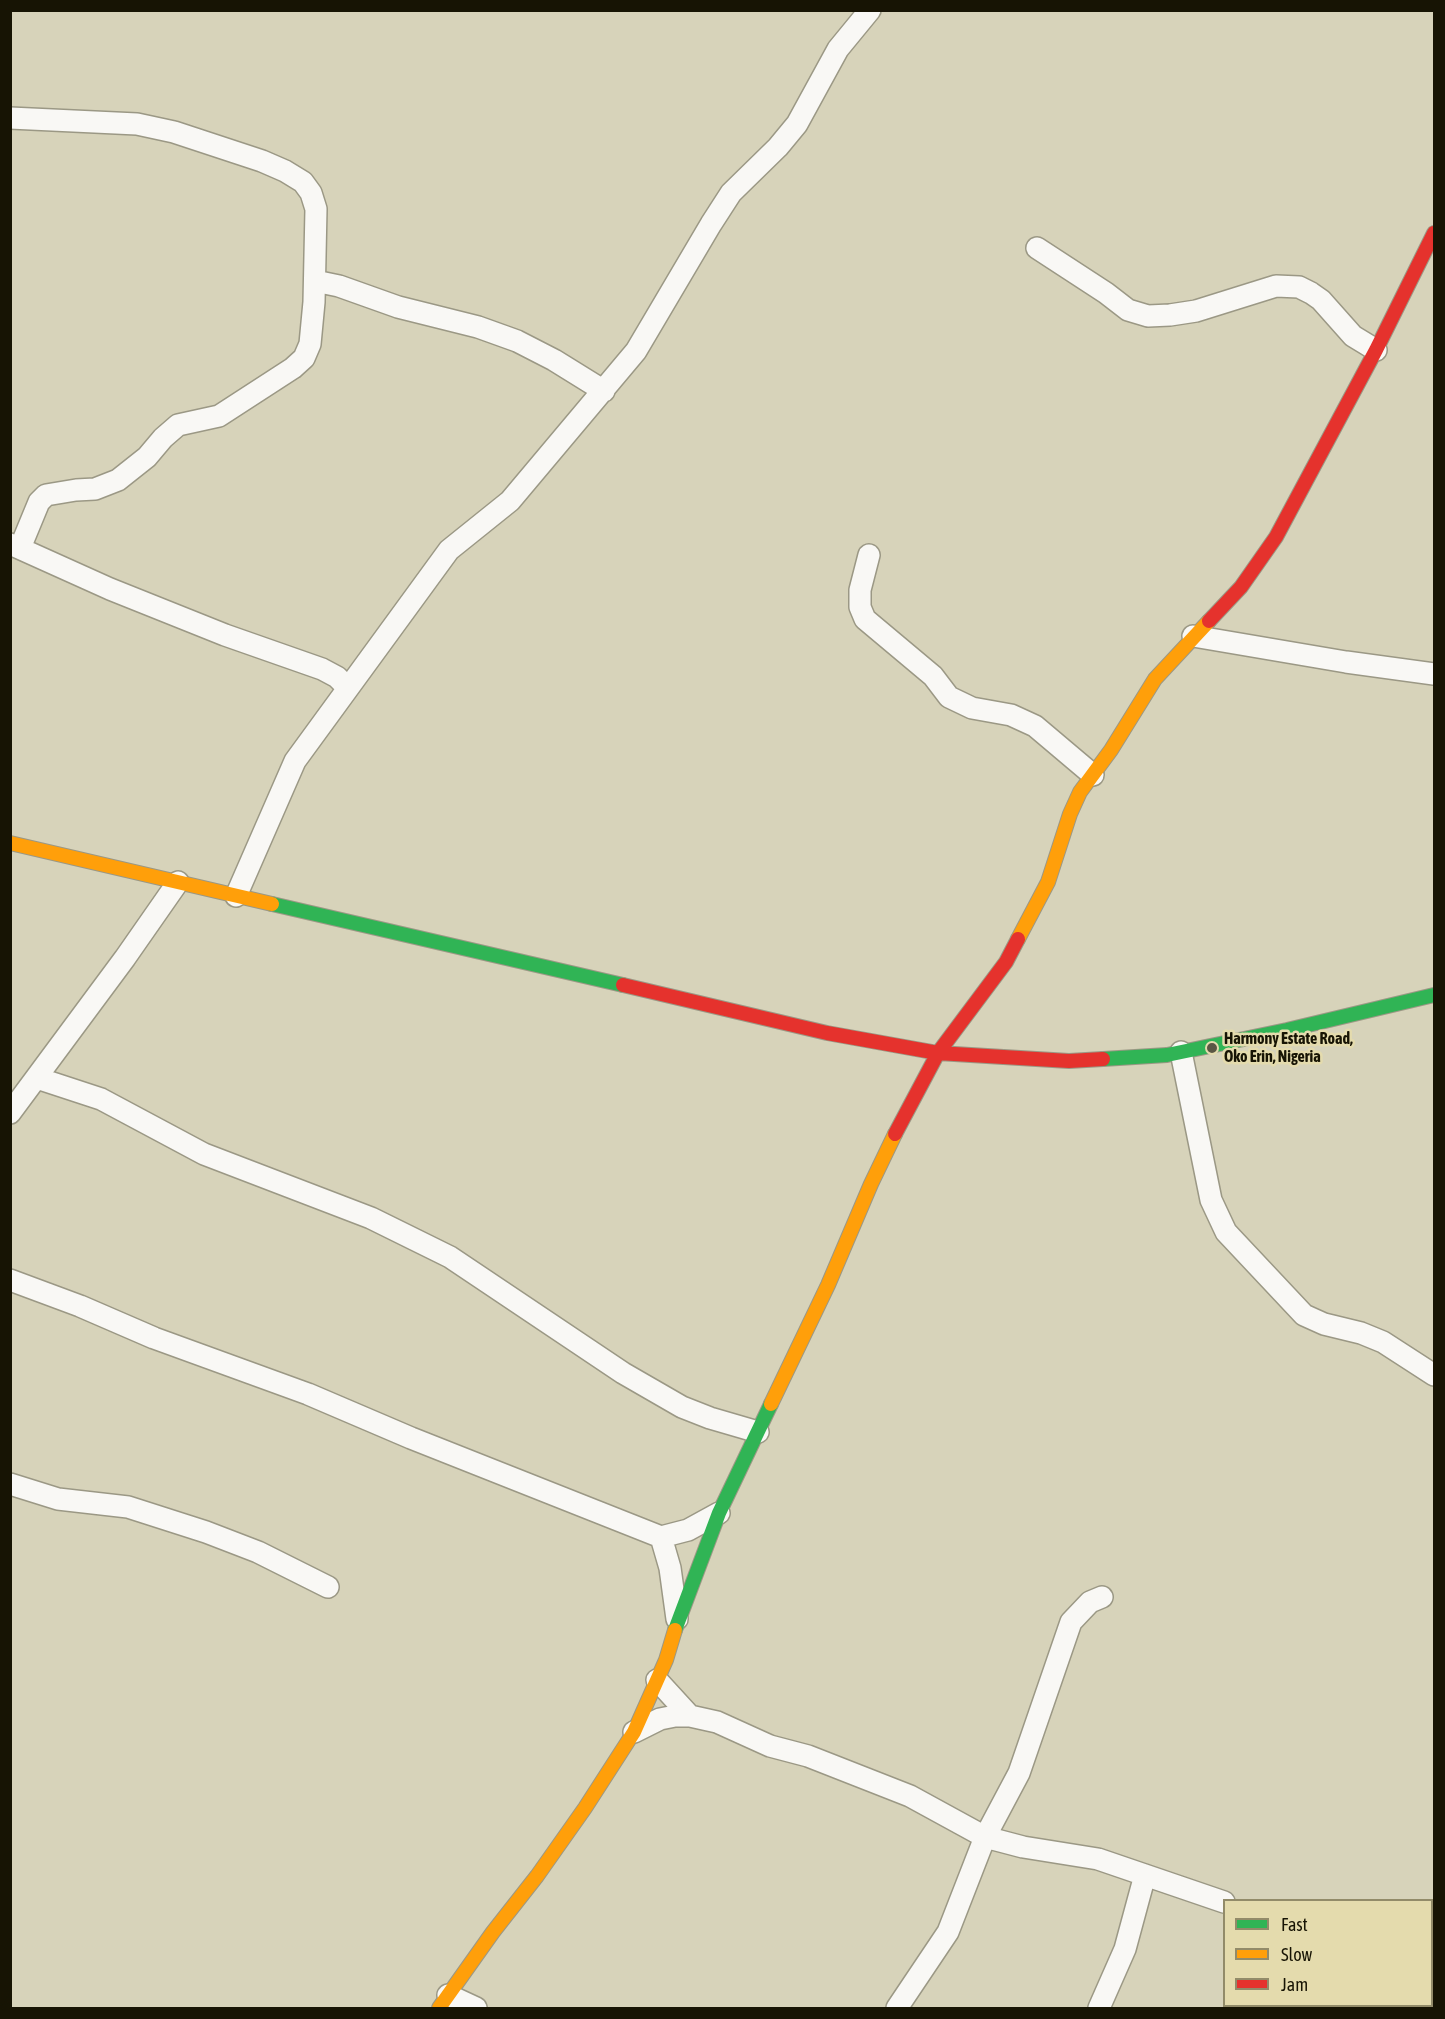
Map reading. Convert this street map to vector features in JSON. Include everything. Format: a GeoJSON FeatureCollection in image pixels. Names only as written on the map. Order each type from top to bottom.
{"type":"FeatureCollection","features":[{"type":"Feature","properties":{"kind":"street"},"geometry":{"type":"LineString","coordinates":[[236,896],[295,762],[449,550],[510,501],[636,351],[731,193],[778,147],[796,124],[838,49],[870,10]]}},
{"type":"Feature","properties":{"kind":"street"},"geometry":{"type":"LineString","coordinates":[[10,118],[137,124],[174,132],[285,171],[303,182],[311,193],[316,209],[315,281],[310,344],[304,358],[293,368],[219,416],[178,425],[147,457],[118,480],[95,489],[46,495],[39,502],[15,546],[110,590],[225,635],[322,669],[337,677],[348,688]]}},
{"type":"Feature","properties":{"kind":"street"},"geometry":{"type":"LineString","coordinates":[[476,2008],[444,2002],[585,1808],[634,1732],[666,1660],[677,1624],[719,1513],[828,1285],[906,1112],[938,1053],[1006,962],[1048,882],[1070,814],[1080,792],[1111,750],[1155,679],[1241,587],[1276,537],[1376,350],[1434,233]]}},
{"type":"Feature","properties":{"kind":"street"},"geometry":{"type":"LineString","coordinates":[[1037,248],[1128,310],[1148,316],[1196,311],[1238,300],[1276,286],[1299,287],[1322,300],[1353,336],[1376,350]]}},
{"type":"Feature","properties":{"kind":"street"},"geometry":{"type":"LineString","coordinates":[[315,281],[339,286],[398,307],[478,327],[517,341],[604,391]]}},
{"type":"Feature","properties":{"kind":"street"},"geometry":{"type":"LineString","coordinates":[[869,555],[860,590],[860,608],[865,619],[933,676],[949,697],[972,708],[1011,715],[1035,726],[1093,776]]}},
{"type":"Feature","properties":{"kind":"street"},"geometry":{"type":"LineString","coordinates":[[1193,636],[1346,662],[1434,674]]}},
{"type":"Feature","properties":{"kind":"street"},"geometry":{"type":"LineString","coordinates":[[10,843],[827,1033],[938,1053],[1069,1061],[1167,1055],[1287,1030],[1434,995]]}},
{"type":"Feature","properties":{"kind":"street"},"geometry":{"type":"LineString","coordinates":[[10,1113],[38,1078],[178,882]]}},
{"type":"Feature","properties":{"kind":"street"},"geometry":{"type":"LineString","coordinates":[[1181,1052],[1212,1200],[1226,1232],[1304,1315],[1324,1324],[1361,1333],[1383,1342],[1434,1375]]}},
{"type":"Feature","properties":{"kind":"street"},"geometry":{"type":"LineString","coordinates":[[38,1078],[101,1099],[204,1154],[371,1218],[450,1257],[623,1373],[682,1407],[758,1432]]}},
{"type":"Feature","properties":{"kind":"street"},"geometry":{"type":"LineString","coordinates":[[10,1280],[80,1306],[154,1338],[308,1394],[411,1438],[661,1537],[688,1530],[719,1513]]}},
{"type":"Feature","properties":{"kind":"street"},"geometry":{"type":"LineString","coordinates":[[10,1484],[58,1499],[128,1507],[258,1552],[328,1587]]}},
{"type":"Feature","properties":{"kind":"street"},"geometry":{"type":"LineString","coordinates":[[661,1537],[670,1569],[677,1624]]}},
{"type":"Feature","properties":{"kind":"street"},"geometry":{"type":"LineString","coordinates":[[897,2008],[948,1932],[985,1837],[1020,1773],[1071,1622],[1090,1602],[1102,1597]]}},
{"type":"Feature","properties":{"kind":"street"},"geometry":{"type":"LineString","coordinates":[[657,1680],[690,1716]]}},
{"type":"Feature","properties":{"kind":"street"},"geometry":{"type":"LineString","coordinates":[[634,1732],[660,1719],[675,1716],[690,1716],[717,1722],[771,1746],[808,1756],[910,1796],[985,1837],[1023,1847],[1098,1859],[1223,1902]]}},
{"type":"Feature","properties":{"kind":"street"},"geometry":{"type":"LineString","coordinates":[[1099,2008],[1125,1949],[1145,1875]]}},
{"type":"Feature","properties":{"kind":"traffic: fast"},"geometry":{"type":"LineString","coordinates":[[272,904],[623,985]]}},
{"type":"Feature","properties":{"kind":"traffic: fast"},"geometry":{"type":"LineString","coordinates":[[1103,1059],[1167,1055],[1287,1030],[1434,995]]}},
{"type":"Feature","properties":{"kind":"traffic: fast"},"geometry":{"type":"LineString","coordinates":[[675,1630],[719,1513],[771,1404]]}},
{"type":"Feature","properties":{"kind":"traffic: slow"},"geometry":{"type":"LineString","coordinates":[[1018,939],[1048,882],[1070,814],[1080,792],[1111,750],[1155,679],[1209,621]]}},
{"type":"Feature","properties":{"kind":"traffic: slow"},"geometry":{"type":"LineString","coordinates":[[10,843],[272,904]]}},
{"type":"Feature","properties":{"kind":"traffic: slow"},"geometry":{"type":"LineString","coordinates":[[771,1404],[828,1285],[895,1134]]}},
{"type":"Feature","properties":{"kind":"traffic: slow"},"geometry":{"type":"LineString","coordinates":[[439,2008],[493,1932],[537,1876],[585,1808],[634,1732],[666,1660],[675,1630]]}},
{"type":"Feature","properties":{"kind":"traffic: jam"},"geometry":{"type":"LineString","coordinates":[[1209,621],[1241,587],[1276,537],[1376,350],[1434,233]]}},
{"type":"Feature","properties":{"kind":"traffic: jam"},"geometry":{"type":"LineString","coordinates":[[895,1134],[938,1053],[1006,962],[1018,939]]}},
{"type":"Feature","properties":{"kind":"traffic: jam"},"geometry":{"type":"LineString","coordinates":[[623,985],[827,1033],[938,1053],[1069,1061],[1103,1059]]}},
{"type":"Feature","properties":{"kind":"place","name":"Harmony Estate Road, Oko Erin, Nigeria"},"geometry":{"type":"Point","coordinates":[1212,1048]}}]}
